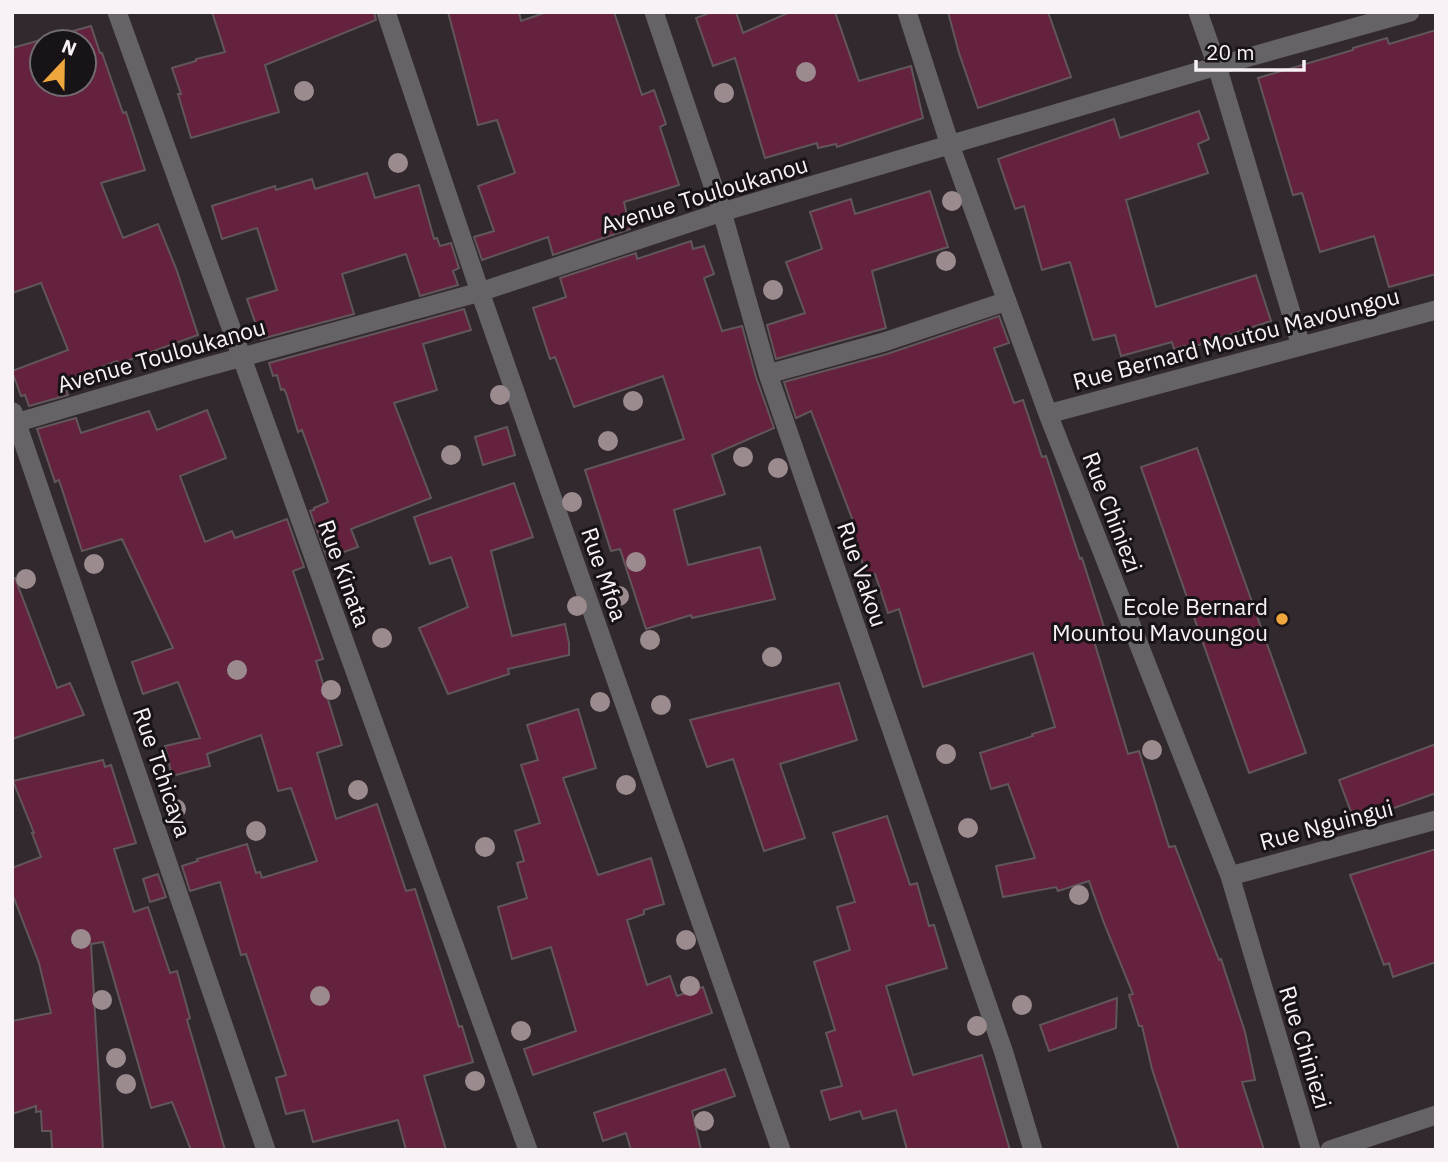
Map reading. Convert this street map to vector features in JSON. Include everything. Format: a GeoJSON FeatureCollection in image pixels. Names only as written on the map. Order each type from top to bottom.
{"type":"FeatureCollection","features":[{"type":"Feature","properties":{"kind":"street","name":"Rue Kinata"},"geometry":{"type":"LineString","coordinates":[[117,12],[528,1150]]}},
{"type":"Feature","properties":{"kind":"street","name":"Rue Mfoa"},"geometry":{"type":"LineString","coordinates":[[386,12],[480,292],[781,1150]]}},
{"type":"Feature","properties":{"kind":"street","name":"Rue Vakou"},"geometry":{"type":"LineString","coordinates":[[654,12],[722,212],[768,374],[1004,1053],[1034,1150]]}},
{"type":"Feature","properties":{"kind":"street","name":"Rue Chiniezi"},"geometry":{"type":"LineString","coordinates":[[907,12],[950,145],[1048,414],[1230,876],[1311,1150]]}},
{"type":"Feature","properties":{"kind":"street"},"geometry":{"type":"LineString","coordinates":[[1198,12],[1217,66],[1301,346]]}},
{"type":"Feature","properties":{"kind":"street","name":"Avenue Touloukanou"},"geometry":{"type":"LineString","coordinates":[[14,419],[480,292],[722,212],[1410,12]]}},
{"type":"Feature","properties":{"kind":"street"},"geometry":{"type":"LineString","coordinates":[[768,374],[884,342],[1007,301]]}},
{"type":"Feature","properties":{"kind":"street","name":"Rue Bernard Moutou Mavoungou"},"geometry":{"type":"LineString","coordinates":[[1048,414],[1436,310]]}},
{"type":"Feature","properties":{"kind":"street","name":"Rue Tchicaya"},"geometry":{"type":"LineString","coordinates":[[14,419],[266,1150]]}},
{"type":"Feature","properties":{"kind":"street","name":"Rue Nguingui"},"geometry":{"type":"LineString","coordinates":[[1230,876],[1436,820]]}},
{"type":"Feature","properties":{"kind":"street"},"geometry":{"type":"LineString","coordinates":[[1330,1150],[1436,1115]]}},
{"type":"Feature","properties":{"kind":"building"},"geometry":{"type":"Polygon","coordinates":[[[212,12],[374,12],[376,20],[265,65],[279,112],[191,138],[172,68],[225,52],[212,12]]]}},
{"type":"Feature","properties":{"kind":"building"},"geometry":{"type":"Polygon","coordinates":[[[448,12],[519,12],[521,21],[547,12],[614,12],[642,95],[654,90],[666,124],[660,127],[679,185],[624,202],[630,229],[553,255],[548,237],[482,260],[474,237],[494,231],[478,186],[515,173],[497,120],[478,125],[448,12]]]}},
{"type":"Feature","properties":{"kind":"building"},"geometry":{"type":"Polygon","coordinates":[[[712,12],[736,12],[743,33],[790,12],[835,12],[859,81],[911,66],[923,118],[837,147],[836,144],[818,148],[817,143],[765,158],[735,58],[713,66],[696,18],[712,12]]]}},
{"type":"Feature","properties":{"kind":"building"},"geometry":{"type":"Polygon","coordinates":[[[948,12],[1048,12],[1071,77],[978,108],[948,12]]]}},
{"type":"Feature","properties":{"kind":"building"},"geometry":{"type":"Polygon","coordinates":[[[1436,30],[1436,274],[1389,287],[1374,236],[1320,252],[1302,193],[1293,195],[1258,78],[1387,38],[1389,44],[1436,30]]]}},
{"type":"Feature","properties":{"kind":"building"},"geometry":{"type":"Polygon","coordinates":[[[28,44],[28,98],[98,98],[98,47],[123,113],[126,112],[145,170],[101,183],[123,238],[158,224],[198,335],[63,381],[68,395],[29,406],[25,395],[21,396],[12,371],[68,350],[41,283],[12,293],[12,48],[28,44]]]}},
{"type":"Feature","properties":{"kind":"building"},"geometry":{"type":"Polygon","coordinates":[[[1199,111],[1209,139],[1198,144],[1208,173],[1126,200],[1156,307],[1256,275],[1271,321],[1186,349],[1185,346],[1174,349],[1172,342],[1121,356],[1115,335],[1093,340],[1070,262],[1042,270],[1024,206],[1015,209],[998,159],[1114,119],[1120,138],[1199,111]]]}},
{"type":"Feature","properties":{"kind":"building"},"geometry":{"type":"Polygon","coordinates":[[[367,173],[375,198],[419,185],[434,239],[437,238],[440,246],[451,243],[459,268],[453,271],[458,285],[420,296],[406,254],[342,274],[354,314],[261,339],[247,299],[277,290],[257,228],[222,239],[212,206],[275,186],[276,190],[312,179],[315,189],[367,173]]]}},
{"type":"Feature","properties":{"kind":"building"},"geometry":{"type":"Polygon","coordinates":[[[930,191],[948,247],[872,271],[886,328],[776,359],[767,325],[805,313],[786,262],[822,249],[810,212],[851,199],[855,214],[930,191]]]}},
{"type":"Feature","properties":{"kind":"building"},"geometry":{"type":"Polygon","coordinates":[[[691,241],[693,249],[704,246],[714,274],[704,278],[722,331],[742,326],[774,428],[712,455],[725,494],[674,510],[688,565],[760,547],[775,599],[692,618],[691,615],[646,629],[620,549],[611,551],[585,470],[684,439],[663,376],[574,407],[555,357],[550,359],[533,308],[566,297],[560,278],[636,253],[637,259],[691,241]]]}},
{"type":"Feature","properties":{"kind":"building"},"geometry":{"type":"Polygon","coordinates":[[[464,309],[471,330],[423,344],[437,390],[394,403],[431,498],[351,529],[358,547],[327,558],[310,511],[328,502],[302,430],[298,432],[286,393],[284,389],[281,390],[277,375],[273,376],[269,363],[464,309]]]}},
{"type":"Feature","properties":{"kind":"building"},"geometry":{"type":"Polygon","coordinates":[[[999,316],[1009,343],[994,348],[1014,403],[1023,400],[1042,457],[1046,456],[1080,559],[1082,558],[1104,627],[1091,631],[1128,754],[1139,751],[1169,847],[1175,846],[1219,960],[1221,959],[1245,1032],[1255,1080],[1242,1082],[1264,1150],[1179,1150],[1152,1069],[1142,1026],[1139,1026],[1129,995],[1133,994],[1089,881],[1058,891],[1056,887],[1003,897],[996,866],[1035,858],[1008,784],[991,789],[980,753],[1055,727],[1033,653],[923,687],[899,609],[888,613],[875,574],[867,576],[849,522],[853,521],[811,411],[796,418],[784,382],[887,354],[999,316]]]}},
{"type":"Feature","properties":{"kind":"building"},"geometry":{"type":"Polygon","coordinates":[[[207,410],[226,458],[180,476],[205,542],[232,531],[235,538],[287,519],[304,567],[293,571],[323,659],[316,661],[342,745],[317,753],[336,819],[377,804],[406,891],[415,889],[459,1027],[462,1026],[473,1062],[424,1076],[446,1150],[406,1150],[398,1120],[313,1142],[304,1110],[286,1114],[276,1078],[286,1075],[246,954],[241,955],[220,882],[190,891],[182,866],[247,844],[256,873],[260,872],[262,878],[317,861],[291,788],[278,791],[261,735],[207,754],[210,766],[172,776],[165,746],[200,738],[178,682],[143,694],[132,662],[173,648],[122,539],[82,551],[59,480],[55,482],[37,429],[76,418],[81,433],[149,411],[157,430],[207,410]]]}},
{"type":"Feature","properties":{"kind":"building"},"geometry":{"type":"Polygon","coordinates":[[[507,427],[515,455],[483,465],[475,437],[507,427]]]}},
{"type":"Feature","properties":{"kind":"building"},"geometry":{"type":"Polygon","coordinates":[[[1197,448],[1306,753],[1249,773],[1141,467],[1197,448]]]}},
{"type":"Feature","properties":{"kind":"building"},"geometry":{"type":"Polygon","coordinates":[[[514,483],[533,537],[491,551],[512,636],[565,624],[569,655],[508,669],[509,674],[448,694],[419,628],[468,607],[451,557],[430,564],[414,517],[514,483]]]}},
{"type":"Feature","properties":{"kind":"building"},"geometry":{"type":"Polygon","coordinates":[[[12,578],[15,578],[57,688],[70,683],[84,715],[12,739],[12,578]]]}},
{"type":"Feature","properties":{"kind":"building"},"geometry":{"type":"Polygon","coordinates":[[[839,683],[857,740],[780,764],[805,838],[764,851],[733,759],[707,767],[690,720],[839,683]]]}},
{"type":"Feature","properties":{"kind":"building"},"geometry":{"type":"Polygon","coordinates":[[[578,709],[596,768],[563,778],[598,875],[651,858],[664,904],[644,910],[644,914],[627,920],[647,985],[670,976],[677,996],[703,987],[712,1013],[533,1075],[524,1049],[576,1031],[551,947],[512,959],[498,907],[527,898],[517,863],[524,861],[515,831],[540,823],[521,765],[538,760],[527,725],[578,709]]]}},
{"type":"Feature","properties":{"kind":"building"},"geometry":{"type":"Polygon","coordinates":[[[1436,744],[1436,793],[1355,822],[1339,780],[1436,744]]]}},
{"type":"Feature","properties":{"kind":"building"},"geometry":{"type":"Polygon","coordinates":[[[103,760],[105,767],[111,765],[136,843],[114,849],[134,912],[148,907],[170,973],[177,971],[190,1018],[187,1020],[225,1150],[191,1150],[172,1102],[151,1108],[103,942],[91,944],[103,1150],[52,1149],[51,1131],[42,1131],[41,1111],[36,1112],[36,1106],[12,1114],[12,1021],[51,1013],[39,963],[12,893],[12,868],[41,857],[13,781],[103,760]]]}},
{"type":"Feature","properties":{"kind":"building"},"geometry":{"type":"Polygon","coordinates":[[[887,816],[910,885],[917,883],[929,926],[934,925],[947,968],[886,986],[913,1075],[982,1055],[1010,1150],[907,1150],[896,1110],[863,1119],[860,1111],[830,1120],[821,1091],[842,1086],[826,1033],[835,1030],[814,962],[850,950],[837,907],[855,902],[833,833],[887,816]]]}},
{"type":"Feature","properties":{"kind":"building"},"geometry":{"type":"Polygon","coordinates":[[[1436,849],[1436,962],[1393,977],[1389,963],[1384,965],[1350,875],[1436,849]]]}},
{"type":"Feature","properties":{"kind":"building"},"geometry":{"type":"Polygon","coordinates":[[[158,874],[166,897],[150,902],[143,879],[158,874]]]}},
{"type":"Feature","properties":{"kind":"building"},"geometry":{"type":"Polygon","coordinates":[[[1117,998],[1116,1028],[1049,1051],[1040,1025],[1117,998]]]}},
{"type":"Feature","properties":{"kind":"building"},"geometry":{"type":"Polygon","coordinates":[[[725,1069],[735,1096],[692,1111],[701,1150],[631,1150],[626,1133],[603,1141],[594,1113],[725,1069]]]}},
{"type":"Feature","properties":{"kind":"place","name":"Ecole Bernard Mountou Mavoungou"},"geometry":{"type":"Point","coordinates":[1282,619]}}]}
